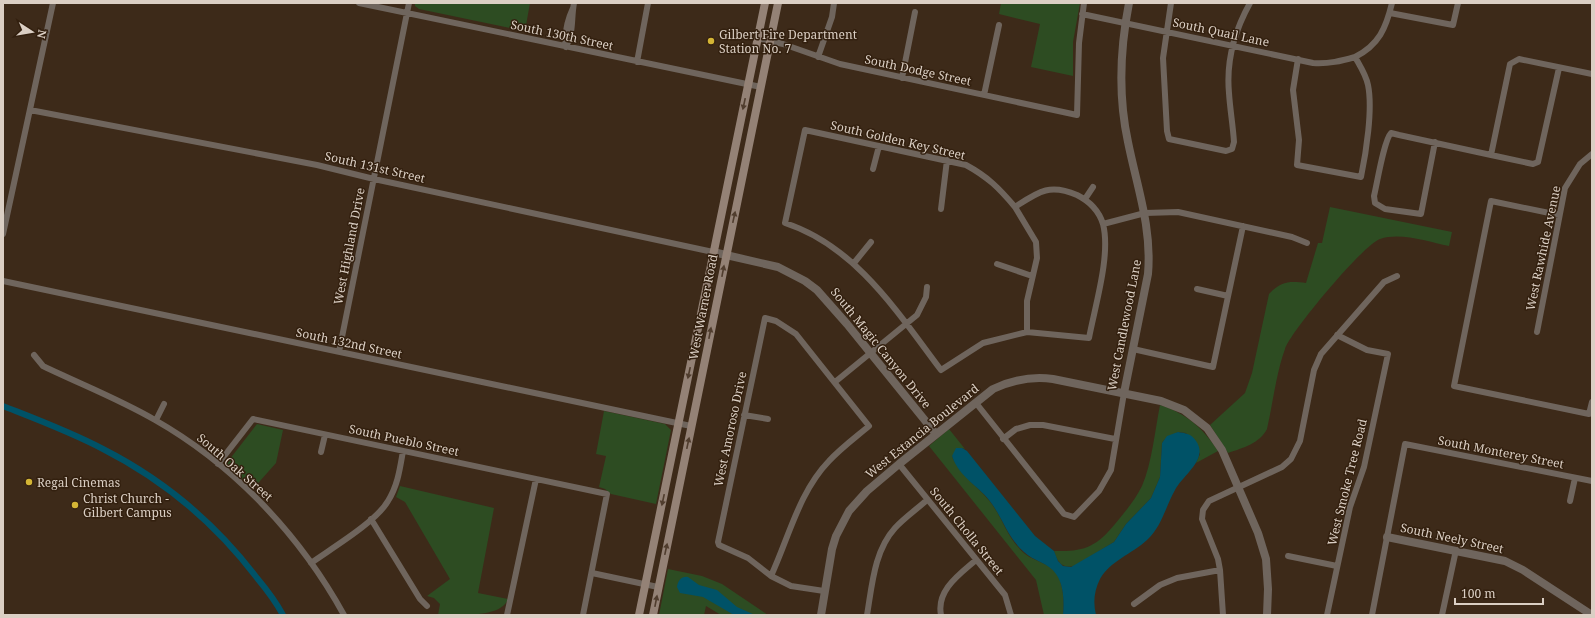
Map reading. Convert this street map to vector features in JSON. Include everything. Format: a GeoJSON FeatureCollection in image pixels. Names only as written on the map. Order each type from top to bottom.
{"type":"FeatureCollection","features":[{"type":"Feature","properties":{"kind":"main road","name":"West Warner Road"},"geometry":{"type":"LineString","coordinates":[[639,615],[764,3]]}},
{"type":"Feature","properties":{"kind":"main road","name":"West Warner Road"},"geometry":{"type":"LineString","coordinates":[[653,615],[778,3]]}},
{"type":"Feature","properties":{"kind":"street"},"geometry":{"type":"LineString","coordinates":[[3,234],[53,3]]}},
{"type":"Feature","properties":{"kind":"street","name":"South 130th Street"},"geometry":{"type":"LineString","coordinates":[[360,3],[761,87]]}},
{"type":"Feature","properties":{"kind":"street","name":"West Highland Drive"},"geometry":{"type":"LineString","coordinates":[[339,352],[409,3]]}},
{"type":"Feature","properties":{"kind":"street"},"geometry":{"type":"LineString","coordinates":[[637,62],[648,3]]}},
{"type":"Feature","properties":{"kind":"street"},"geometry":{"type":"LineString","coordinates":[[818,56],[832,17],[834,3]]}},
{"type":"Feature","properties":{"kind":"street"},"geometry":{"type":"LineString","coordinates":[[1082,14],[1084,3]]}},
{"type":"Feature","properties":{"kind":"street","name":"West Candlewood Lane"},"geometry":{"type":"LineString","coordinates":[[1003,440],[1064,514],[1070,517],[1074,517],[1079,513],[1105,482],[1111,470],[1150,257],[1149,235],[1145,213],[1124,118],[1122,75],[1125,23],[1129,3]]}},
{"type":"Feature","properties":{"kind":"street"},"geometry":{"type":"LineString","coordinates":[[1171,3],[1163,58],[1167,131],[1169,139],[1226,151],[1232,149],[1234,142],[1233,122],[1228,92],[1233,46],[1237,30],[1250,3]]}},
{"type":"Feature","properties":{"kind":"street"},"geometry":{"type":"LineString","coordinates":[[1298,59],[1293,90],[1299,140],[1297,165],[1361,177],[1367,138],[1368,92],[1365,78],[1355,57],[1376,42],[1383,32],[1392,3]]}},
{"type":"Feature","properties":{"kind":"street"},"geometry":{"type":"LineString","coordinates":[[1390,13],[1453,25],[1458,3]]}},
{"type":"Feature","properties":{"kind":"street"},"geometry":{"type":"LineString","coordinates":[[566,47],[570,39],[574,20],[574,5]]}},
{"type":"Feature","properties":{"kind":"street"},"geometry":{"type":"LineString","coordinates":[[902,78],[915,12]]}},
{"type":"Feature","properties":{"kind":"street","name":"South Dodge Street"},"geometry":{"type":"LineString","coordinates":[[757,38],[902,78],[1077,115],[1078,55],[1082,14]]}},
{"type":"Feature","properties":{"kind":"street","name":"South Quail Lane"},"geometry":{"type":"LineString","coordinates":[[1082,14],[1326,64],[1355,57]]}},
{"type":"Feature","properties":{"kind":"street"},"geometry":{"type":"LineString","coordinates":[[984,95],[999,25]]}},
{"type":"Feature","properties":{"kind":"street"},"geometry":{"type":"LineString","coordinates":[[1491,155],[1510,64],[1519,60],[1592,74]]}},
{"type":"Feature","properties":{"kind":"street"},"geometry":{"type":"LineString","coordinates":[[1435,142],[1421,214],[1385,209],[1375,204],[1374,196],[1388,136],[1391,133],[1435,142],[1533,164],[1538,162],[1559,68]]}},
{"type":"Feature","properties":{"kind":"street","name":"South 131st Street"},"geometry":{"type":"LineString","coordinates":[[30,110],[317,165],[374,179],[713,252]]}},
{"type":"Feature","properties":{"kind":"street","name":"South Golden Key Street"},"geometry":{"type":"LineString","coordinates":[[854,263],[822,239],[803,229],[785,223],[805,130],[947,160],[966,165],[986,176],[999,188],[1015,207],[1036,242],[1037,258],[1027,301],[1027,332]]}},
{"type":"Feature","properties":{"kind":"street"},"geometry":{"type":"LineString","coordinates":[[874,169],[879,146]]}},
{"type":"Feature","properties":{"kind":"street","name":"West Rawhide Avenue"},"geometry":{"type":"LineString","coordinates":[[1537,332],[1559,215],[1566,188],[1580,164],[1592,154]]}},
{"type":"Feature","properties":{"kind":"street"},"geometry":{"type":"LineString","coordinates":[[941,209],[947,160]]}},
{"type":"Feature","properties":{"kind":"street"},"geometry":{"type":"LineString","coordinates":[[1085,199],[1093,187]]}},
{"type":"Feature","properties":{"kind":"street"},"geometry":{"type":"LineString","coordinates":[[872,242],[854,263],[907,325],[941,370],[983,343],[1027,332],[1089,338],[1102,274],[1104,251],[1103,224],[1097,211],[1085,199],[1057,189],[1040,191],[1015,207]]}},
{"type":"Feature","properties":{"kind":"street"},"geometry":{"type":"LineString","coordinates":[[1559,215],[1491,201],[1454,386],[1590,414],[1592,402]]}},
{"type":"Feature","properties":{"kind":"street"},"geometry":{"type":"LineString","coordinates":[[1103,224],[1145,213],[1178,212],[1292,237],[1307,243]]}},
{"type":"Feature","properties":{"kind":"street"},"geometry":{"type":"LineString","coordinates":[[1133,349],[1213,367],[1243,226]]}},
{"type":"Feature","properties":{"kind":"street","name":"South Magic Canyon Drive"},"geometry":{"type":"LineString","coordinates":[[713,252],[778,267],[805,281],[826,299],[936,434]]}},
{"type":"Feature","properties":{"kind":"street"},"geometry":{"type":"LineString","coordinates":[[997,264],[1032,276]]}},
{"type":"Feature","properties":{"kind":"street"},"geometry":{"type":"LineString","coordinates":[[1223,615],[1218,559],[1203,524],[1203,510],[1209,501],[1277,470],[1291,459],[1300,441],[1316,363],[1321,354],[1384,282],[1397,276]]}},
{"type":"Feature","properties":{"kind":"street","name":"South 132nd Street"},"geometry":{"type":"LineString","coordinates":[[3,281],[692,426]]}},
{"type":"Feature","properties":{"kind":"street"},"geometry":{"type":"LineString","coordinates":[[824,591],[791,586],[771,576],[793,519],[815,480],[829,461],[869,426],[835,382],[907,325],[917,315],[926,297],[928,287]]}},
{"type":"Feature","properties":{"kind":"street"},"geometry":{"type":"LineString","coordinates":[[1197,289],[1228,296]]}},
{"type":"Feature","properties":{"kind":"street","name":"West Amoroso Drive"},"geometry":{"type":"LineString","coordinates":[[771,576],[748,558],[720,545],[718,542],[765,318],[776,321],[796,334],[835,382]]}},
{"type":"Feature","properties":{"kind":"street","name":"West Smoke Tree Road"},"geometry":{"type":"LineString","coordinates":[[1327,615],[1350,507],[1364,467],[1388,354],[1367,350],[1337,335]]}},
{"type":"Feature","properties":{"kind":"street","name":"South Oak Street"},"geometry":{"type":"LineString","coordinates":[[34,355],[43,366],[156,420],[190,442],[218,464],[272,514],[291,536],[311,563],[344,615]]}},
{"type":"Feature","properties":{"kind":"street","name":"West Estancia Boulevard"},"geometry":{"type":"LineString","coordinates":[[821,615],[824,591],[836,536],[849,511],[867,491],[936,434],[993,390],[1008,382],[1035,378],[1053,379],[1124,393],[1174,406],[1200,421],[1222,450],[1258,533],[1266,559],[1267,615]]}},
{"type":"Feature","properties":{"kind":"street"},"geometry":{"type":"LineString","coordinates":[[976,403],[1003,440],[1016,429],[1030,425],[1116,439]]}},
{"type":"Feature","properties":{"kind":"street"},"geometry":{"type":"LineString","coordinates":[[156,420],[164,404]]}},
{"type":"Feature","properties":{"kind":"street"},"geometry":{"type":"LineString","coordinates":[[744,415],[768,419]]}},
{"type":"Feature","properties":{"kind":"street","name":"South Pueblo Street"},"geometry":{"type":"LineString","coordinates":[[218,464],[253,419],[607,494],[592,574]]}},
{"type":"Feature","properties":{"kind":"street"},"geometry":{"type":"LineString","coordinates":[[321,452],[325,434]]}},
{"type":"Feature","properties":{"kind":"street","name":"South Monterey Street"},"geometry":{"type":"LineString","coordinates":[[1387,537],[1405,444],[1592,481]]}},
{"type":"Feature","properties":{"kind":"street"},"geometry":{"type":"LineString","coordinates":[[311,563],[371,519],[388,502],[395,487],[403,451]]}},
{"type":"Feature","properties":{"kind":"street","name":"South Cholla Street"},"geometry":{"type":"LineString","coordinates":[[899,464],[1005,595],[1011,615]]}},
{"type":"Feature","properties":{"kind":"street"},"geometry":{"type":"LineString","coordinates":[[1570,502],[1575,478]]}},
{"type":"Feature","properties":{"kind":"street"},"geometry":{"type":"LineString","coordinates":[[507,615],[536,479]]}},
{"type":"Feature","properties":{"kind":"street"},"geometry":{"type":"LineString","coordinates":[[867,615],[877,561],[884,543],[894,528],[927,500]]}},
{"type":"Feature","properties":{"kind":"street"},"geometry":{"type":"LineString","coordinates":[[371,519],[420,599],[427,606]]}},
{"type":"Feature","properties":{"kind":"street"},"geometry":{"type":"LineString","coordinates":[[1372,615],[1387,537]]}},
{"type":"Feature","properties":{"kind":"street","name":"South Neely Street"},"geometry":{"type":"LineString","coordinates":[[1387,537],[1456,550],[1511,564],[1523,570],[1592,615]]}},
{"type":"Feature","properties":{"kind":"street"},"geometry":{"type":"LineString","coordinates":[[1442,615],[1456,550]]}},
{"type":"Feature","properties":{"kind":"street"},"geometry":{"type":"LineString","coordinates":[[1288,556],[1337,566]]}},
{"type":"Feature","properties":{"kind":"street"},"geometry":{"type":"LineString","coordinates":[[941,615],[939,606],[943,594],[953,580],[976,560]]}},
{"type":"Feature","properties":{"kind":"street"},"geometry":{"type":"LineString","coordinates":[[1134,604],[1160,585],[1177,578],[1220,570]]}},
{"type":"Feature","properties":{"kind":"street"},"geometry":{"type":"LineString","coordinates":[[583,615],[592,574],[658,587]]}},
{"type":"Feature","properties":{"kind":"green space"},"geometry":{"type":"Polygon","coordinates":[[[415,3],[530,3],[525,31],[419,9],[415,6],[415,3]]]}},
{"type":"Feature","properties":{"kind":"green space"},"geometry":{"type":"Polygon","coordinates":[[[1001,3],[1080,3],[1073,42],[1073,76],[1031,67],[1040,24],[999,14],[1001,3]]]}},
{"type":"Feature","properties":{"kind":"green space"},"geometry":{"type":"Polygon","coordinates":[[[1330,207],[1452,232],[1449,246],[1414,238],[1388,237],[1380,239],[1372,244],[1359,256],[1344,271],[1313,308],[1290,339],[1282,359],[1267,429],[1264,434],[1256,441],[1228,453],[1210,425],[1245,393],[1252,373],[1269,294],[1282,284],[1295,282],[1306,283],[1318,243],[1322,243],[1330,207]]]}},
{"type":"Feature","properties":{"kind":"green space"},"geometry":{"type":"Polygon","coordinates":[[[1160,405],[1186,417],[1194,423],[1206,435],[1218,451],[1196,463],[1200,454],[1186,433],[1178,432],[1165,439],[1162,443],[1160,477],[1151,498],[1126,524],[1114,542],[1076,565],[1064,566],[1057,559],[1054,551],[1081,549],[1102,538],[1126,510],[1142,486],[1153,446],[1160,405]]]}},
{"type":"Feature","properties":{"kind":"green space"},"geometry":{"type":"Polygon","coordinates":[[[604,411],[665,424],[671,430],[656,504],[611,494],[605,489],[599,487],[606,456],[596,454],[604,411]]]}},
{"type":"Feature","properties":{"kind":"green space"},"geometry":{"type":"Polygon","coordinates":[[[257,424],[283,430],[276,463],[253,489],[226,464],[257,424]]]}},
{"type":"Feature","properties":{"kind":"green space"},"geometry":{"type":"Polygon","coordinates":[[[949,429],[965,449],[962,448],[952,456],[959,469],[991,503],[1010,536],[1019,548],[1025,554],[1045,564],[1059,577],[1062,588],[1063,615],[1044,615],[1036,580],[929,446],[949,429]]]}},
{"type":"Feature","properties":{"kind":"green space"},"geometry":{"type":"Polygon","coordinates":[[[400,486],[494,508],[478,593],[508,599],[504,605],[497,610],[478,614],[438,615],[440,604],[434,598],[427,596],[450,579],[405,502],[396,497],[400,486]]]}},
{"type":"Feature","properties":{"kind":"green space"},"geometry":{"type":"Polygon","coordinates":[[[668,569],[702,576],[722,584],[768,615],[721,615],[706,606],[704,615],[659,615],[668,569]]]}},
{"type":"Feature","properties":{"kind":"water"},"geometry":{"type":"Polygon","coordinates":[[[1178,432],[1190,435],[1196,441],[1199,448],[1197,460],[1175,490],[1160,523],[1152,535],[1141,545],[1109,567],[1100,579],[1096,588],[1095,597],[1096,615],[1063,615],[1062,588],[1059,578],[1053,570],[1028,555],[1019,547],[1010,535],[992,504],[960,471],[952,456],[956,448],[962,448],[967,451],[1035,536],[1054,551],[1058,561],[1063,566],[1071,567],[1114,542],[1126,524],[1151,498],[1160,477],[1162,443],[1167,436],[1178,432]]]}},
{"type":"Feature","properties":{"kind":"water"},"geometry":{"type":"Polygon","coordinates":[[[688,577],[699,585],[717,590],[737,607],[755,615],[734,615],[703,597],[680,593],[677,587],[678,582],[682,578],[688,577]]]}},
{"type":"Feature","properties":{"kind":"waterway"},"geometry":{"type":"LineString","coordinates":[[3,406],[91,443],[125,461],[168,489],[188,505],[224,539],[264,587],[283,615]]}},
{"type":"Feature","properties":{"kind":"place","name":"Gilbert Fire Department Station No. 7"},"geometry":{"type":"Point","coordinates":[711,41]}},
{"type":"Feature","properties":{"kind":"place","name":"Regal Cinemas"},"geometry":{"type":"Point","coordinates":[29,482]}},
{"type":"Feature","properties":{"kind":"place","name":"Christ Church - Gilbert Campus"},"geometry":{"type":"Point","coordinates":[75,505]}}]}
